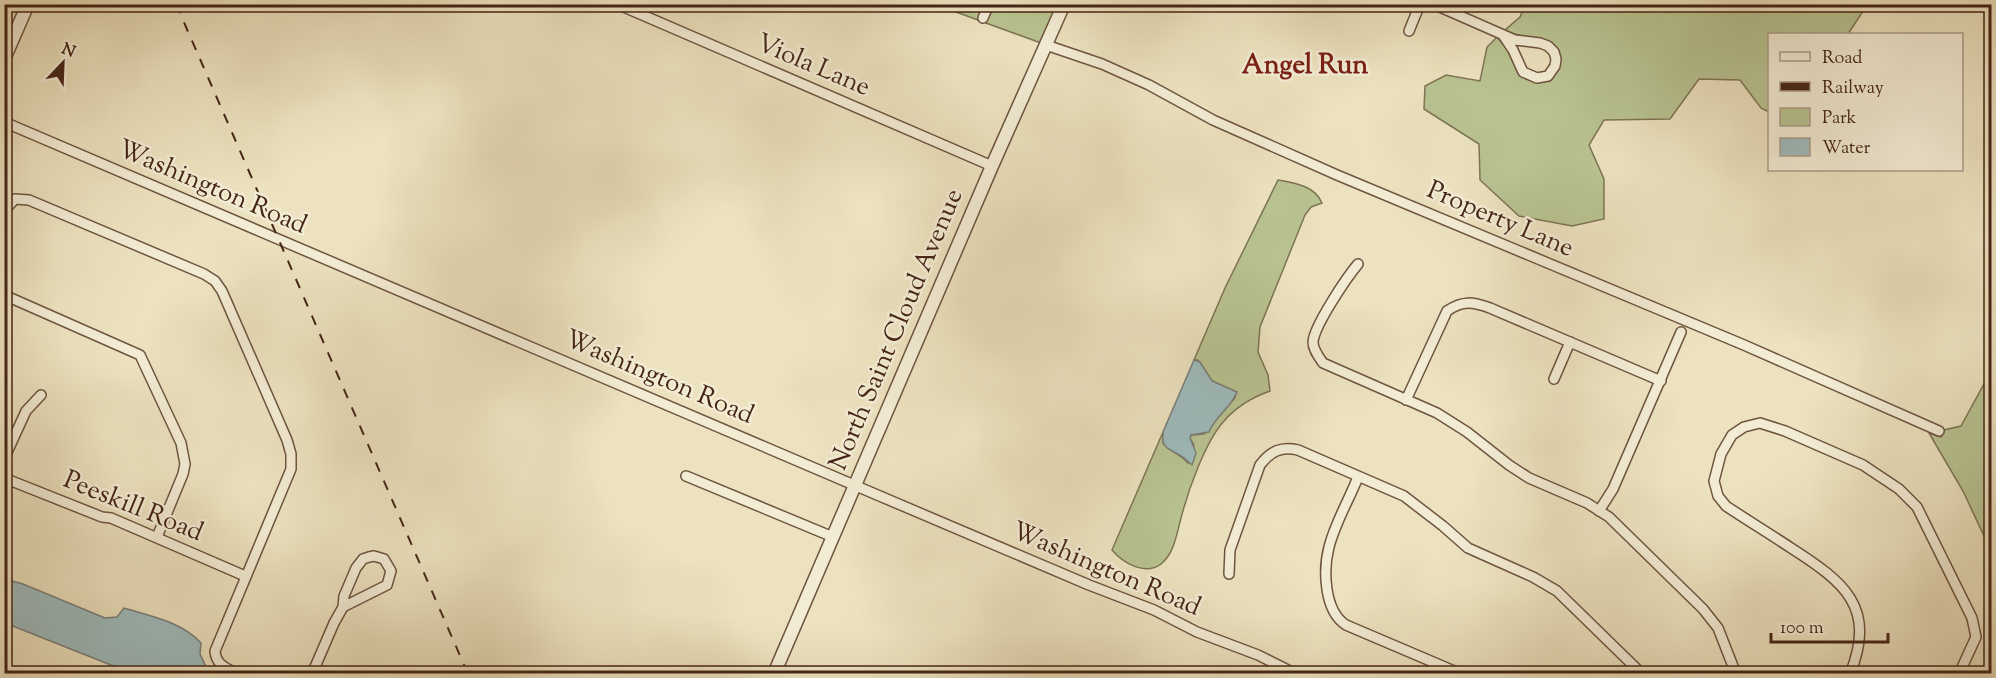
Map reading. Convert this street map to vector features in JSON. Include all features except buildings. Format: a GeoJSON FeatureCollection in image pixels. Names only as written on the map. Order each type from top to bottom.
{"type":"FeatureCollection","features":[{"type":"Feature","properties":{"kind":"street"},"geometry":{"type":"LineString","coordinates":[[4,59],[28,4]]}},
{"type":"Feature","properties":{"kind":"street","name":"Viola Lane"},"geometry":{"type":"LineString","coordinates":[[617,4],[992,166]]}},
{"type":"Feature","properties":{"kind":"street"},"geometry":{"type":"LineString","coordinates":[[984,18],[989,4]]}},
{"type":"Feature","properties":{"kind":"street","name":"North Saint Cloud Avenue"},"geometry":{"type":"LineString","coordinates":[[776,673],[832,537],[1064,4]]}},
{"type":"Feature","properties":{"kind":"street"},"geometry":{"type":"LineString","coordinates":[[1409,31],[1420,4]]}},
{"type":"Feature","properties":{"kind":"street"},"geometry":{"type":"LineString","coordinates":[[1433,4],[1515,40],[1548,46],[1554,52],[1556,59],[1552,71],[1543,78],[1523,72],[1503,35]]}},
{"type":"Feature","properties":{"kind":"street","name":"Property Lane"},"geometry":{"type":"LineString","coordinates":[[1046,45],[1102,64],[1149,85],[1213,120],[1327,170],[1728,338],[1939,431]]}},
{"type":"Feature","properties":{"kind":"street","name":"Washington Road"},"geometry":{"type":"LineString","coordinates":[[4,122],[1089,585],[1154,610],[1197,632],[1295,673]]}},
{"type":"Feature","properties":{"kind":"street"},"geometry":{"type":"LineString","coordinates":[[4,211],[15,199],[29,200],[204,274],[222,291],[291,454],[291,469],[215,651],[218,662],[224,668],[238,674]]}},
{"type":"Feature","properties":{"kind":"street"},"geometry":{"type":"LineString","coordinates":[[1358,264],[1344,281],[1316,332],[1313,342],[1323,363],[1450,420],[1529,478],[1587,503],[1609,517],[1703,609],[1718,628],[1736,674]]}},
{"type":"Feature","properties":{"kind":"street"},"geometry":{"type":"LineString","coordinates":[[4,295],[140,355],[184,454],[183,474],[158,537]]}},
{"type":"Feature","properties":{"kind":"street"},"geometry":{"type":"LineString","coordinates":[[1406,400],[1447,310],[1456,305],[1471,302],[1661,381]]}},
{"type":"Feature","properties":{"kind":"street"},"geometry":{"type":"LineString","coordinates":[[1599,511],[1613,489],[1681,332]]}},
{"type":"Feature","properties":{"kind":"street"},"geometry":{"type":"LineString","coordinates":[[1554,379],[1570,342]]}},
{"type":"Feature","properties":{"kind":"street"},"geometry":{"type":"LineString","coordinates":[[4,459],[26,411],[41,395]]}},
{"type":"Feature","properties":{"kind":"street"},"geometry":{"type":"LineString","coordinates":[[1850,674],[1858,653],[1860,633],[1858,617],[1849,594],[1828,572],[1726,506],[1718,496],[1714,481],[1721,454],[1732,435],[1744,427],[1760,423],[1785,431],[1863,465],[1899,489],[1917,507],[1972,618],[1976,637],[1959,674]]}},
{"type":"Feature","properties":{"kind":"street"},"geometry":{"type":"LineString","coordinates":[[1229,574],[1230,550],[1260,465],[1268,456],[1282,448],[1298,450],[1414,502],[1468,548],[1533,577],[1557,591],[1641,674]]}},
{"type":"Feature","properties":{"kind":"street"},"geometry":{"type":"LineString","coordinates":[[686,476],[832,537]]}},
{"type":"Feature","properties":{"kind":"street"},"geometry":{"type":"LineString","coordinates":[[1358,477],[1329,546],[1327,596],[1334,614],[1346,625],[1461,674]]}},
{"type":"Feature","properties":{"kind":"street","name":"Peeskill Road"},"geometry":{"type":"LineString","coordinates":[[4,478],[158,537],[245,576]]}},
{"type":"Feature","properties":{"kind":"street"},"geometry":{"type":"LineString","coordinates":[[312,674],[343,607],[344,596],[359,563],[363,559],[374,556],[384,559],[391,572],[387,585],[343,607]]}},
{"type":"Feature","properties":{"kind":"green space"},"geometry":{"type":"Polygon","coordinates":[[[937,5],[985,5],[978,20],[937,5]]]}},
{"type":"Feature","properties":{"kind":"green space"},"geometry":{"type":"Polygon","coordinates":[[[994,5],[1058,5],[1041,43],[986,23],[994,5]]]}},
{"type":"Feature","properties":{"kind":"green space"},"geometry":{"type":"Polygon","coordinates":[[[1525,5],[1867,5],[1849,33],[1768,33],[1768,112],[1761,108],[1740,80],[1699,79],[1670,119],[1604,120],[1589,145],[1604,179],[1604,219],[1572,226],[1519,216],[1480,180],[1479,144],[1424,109],[1425,86],[1446,75],[1480,81],[1487,47],[1497,37],[1510,53],[1521,76],[1540,82],[1552,77],[1558,68],[1559,58],[1556,49],[1551,44],[1505,30],[1520,17],[1525,5]]]}},
{"type":"Feature","properties":{"kind":"green space"},"geometry":{"type":"Polygon","coordinates":[[[1278,180],[1309,189],[1319,197],[1322,203],[1311,207],[1305,215],[1260,327],[1258,352],[1268,375],[1270,391],[1239,407],[1217,430],[1210,441],[1198,467],[1169,555],[1155,567],[1148,569],[1135,566],[1112,550],[1163,432],[1163,443],[1188,463],[1194,445],[1190,438],[1191,435],[1204,434],[1235,398],[1236,392],[1212,381],[1198,360],[1194,360],[1225,288],[1278,180]]]}},
{"type":"Feature","properties":{"kind":"green space"},"geometry":{"type":"Polygon","coordinates":[[[1991,371],[1991,551],[1963,491],[1929,433],[1941,437],[1944,430],[1961,426],[1991,371]]]}},
{"type":"Feature","properties":{"kind":"water"},"geometry":{"type":"Polygon","coordinates":[[[1194,360],[1200,362],[1212,381],[1237,392],[1209,432],[1191,435],[1196,453],[1192,465],[1167,448],[1163,443],[1163,432],[1194,360]]]}},
{"type":"Feature","properties":{"kind":"water"},"geometry":{"type":"Polygon","coordinates":[[[5,579],[23,584],[105,618],[117,617],[124,608],[175,625],[201,643],[200,654],[209,673],[131,673],[5,623],[5,579]]]}},
{"type":"Feature","properties":{"kind":"railway"},"geometry":{"type":"LineString","coordinates":[[176,4],[468,674]]}},
{"type":"Feature","properties":{"kind":"district","name":"Angel Run"},"geometry":{"type":"Point","coordinates":[1305,66]}}]}
